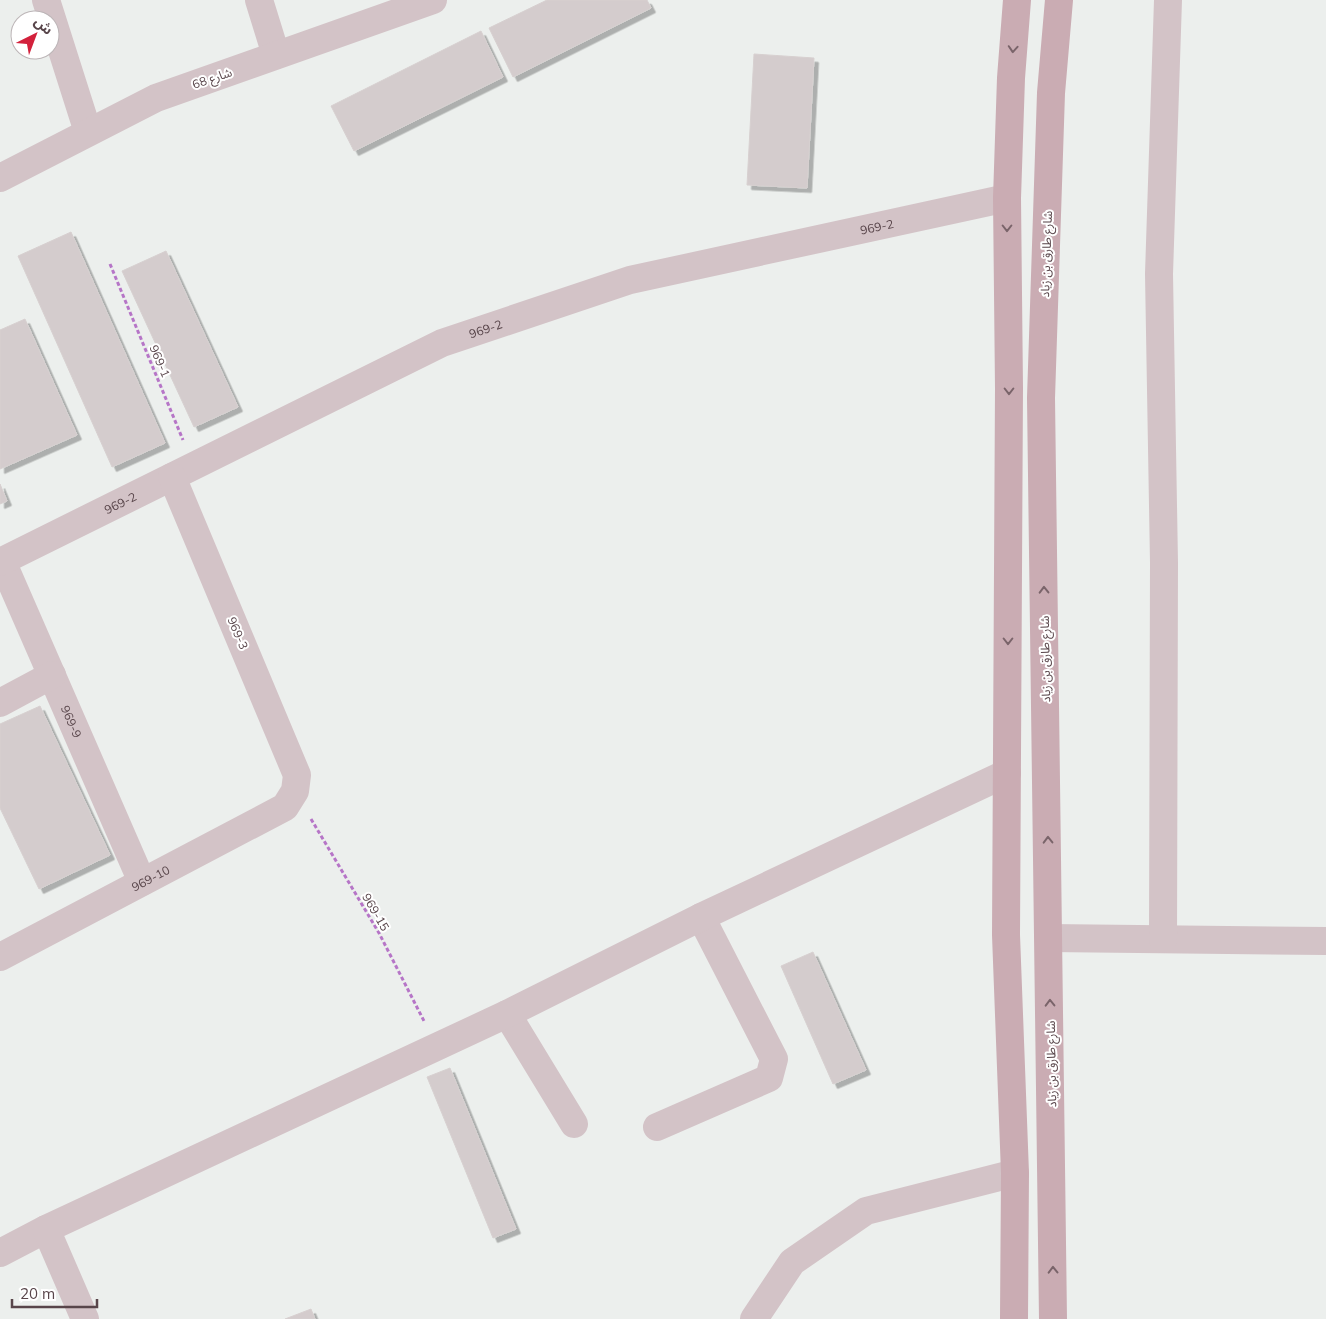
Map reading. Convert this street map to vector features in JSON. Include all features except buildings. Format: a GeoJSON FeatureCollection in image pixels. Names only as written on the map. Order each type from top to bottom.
{"type":"FeatureCollection","features":[{"type":"Feature","properties":{"kind":"main road"},"geometry":{"type":"LineString","coordinates":[[1014,1319],[1015,1173],[1006,935],[1009,388],[1007,198],[1011,78],[1017,0]]}},
{"type":"Feature","properties":{"kind":"main road","name":"شارع طارق بن زياد"},"geometry":{"type":"LineString","coordinates":[[1053,1319],[1041,398],[1051,94],[1059,0]]}},
{"type":"Feature","properties":{"kind":"street"},"geometry":{"type":"LineString","coordinates":[[46,0],[88,132]]}},
{"type":"Feature","properties":{"kind":"street"},"geometry":{"type":"LineString","coordinates":[[260,0],[276,55]]}},
{"type":"Feature","properties":{"kind":"street","name":"شارع 68"},"geometry":{"type":"LineString","coordinates":[[0,178],[156,98],[433,0]]}},
{"type":"Feature","properties":{"kind":"street"},"geometry":{"type":"LineString","coordinates":[[1162,939],[1164,563],[1159,274],[1168,0]]}},
{"type":"Feature","properties":{"kind":"street","name":"969-2"},"geometry":{"type":"LineString","coordinates":[[1,561],[442,343],[630,280],[1007,198]]}},
{"type":"Feature","properties":{"kind":"street","name":"969-3"},"geometry":{"type":"LineString","coordinates":[[183,471],[297,775],[295,791]]}},
{"type":"Feature","properties":{"kind":"street","name":"969-9"},"geometry":{"type":"LineString","coordinates":[[1,561],[142,882]]}},
{"type":"Feature","properties":{"kind":"street"},"geometry":{"type":"LineString","coordinates":[[0,703],[52,675]]}},
{"type":"Feature","properties":{"kind":"street"},"geometry":{"type":"LineString","coordinates":[[0,1253],[507,1014],[701,917],[1007,773]]}},
{"type":"Feature","properties":{"kind":"street","name":"969-10"},"geometry":{"type":"LineString","coordinates":[[0,957],[285,807],[295,791]]}},
{"type":"Feature","properties":{"kind":"street"},"geometry":{"type":"LineString","coordinates":[[657,1127],[769,1078],[774,1059],[701,917]]}},
{"type":"Feature","properties":{"kind":"street"},"geometry":{"type":"LineString","coordinates":[[1049,938],[1326,940]]}},
{"type":"Feature","properties":{"kind":"street"},"geometry":{"type":"LineString","coordinates":[[507,1014],[574,1124]]}},
{"type":"Feature","properties":{"kind":"street"},"geometry":{"type":"LineString","coordinates":[[754,1319],[792,1262],[866,1211],[1015,1173]]}},
{"type":"Feature","properties":{"kind":"street"},"geometry":{"type":"LineString","coordinates":[[46,1230],[84,1319]]}},
{"type":"Feature","properties":{"kind":"path","name":"969-1"},"geometry":{"type":"LineString","coordinates":[[110,264],[183,471]]}},
{"type":"Feature","properties":{"kind":"path","name":"969-15"},"geometry":{"type":"LineString","coordinates":[[295,791],[379,934],[436,1046]]}}]}
